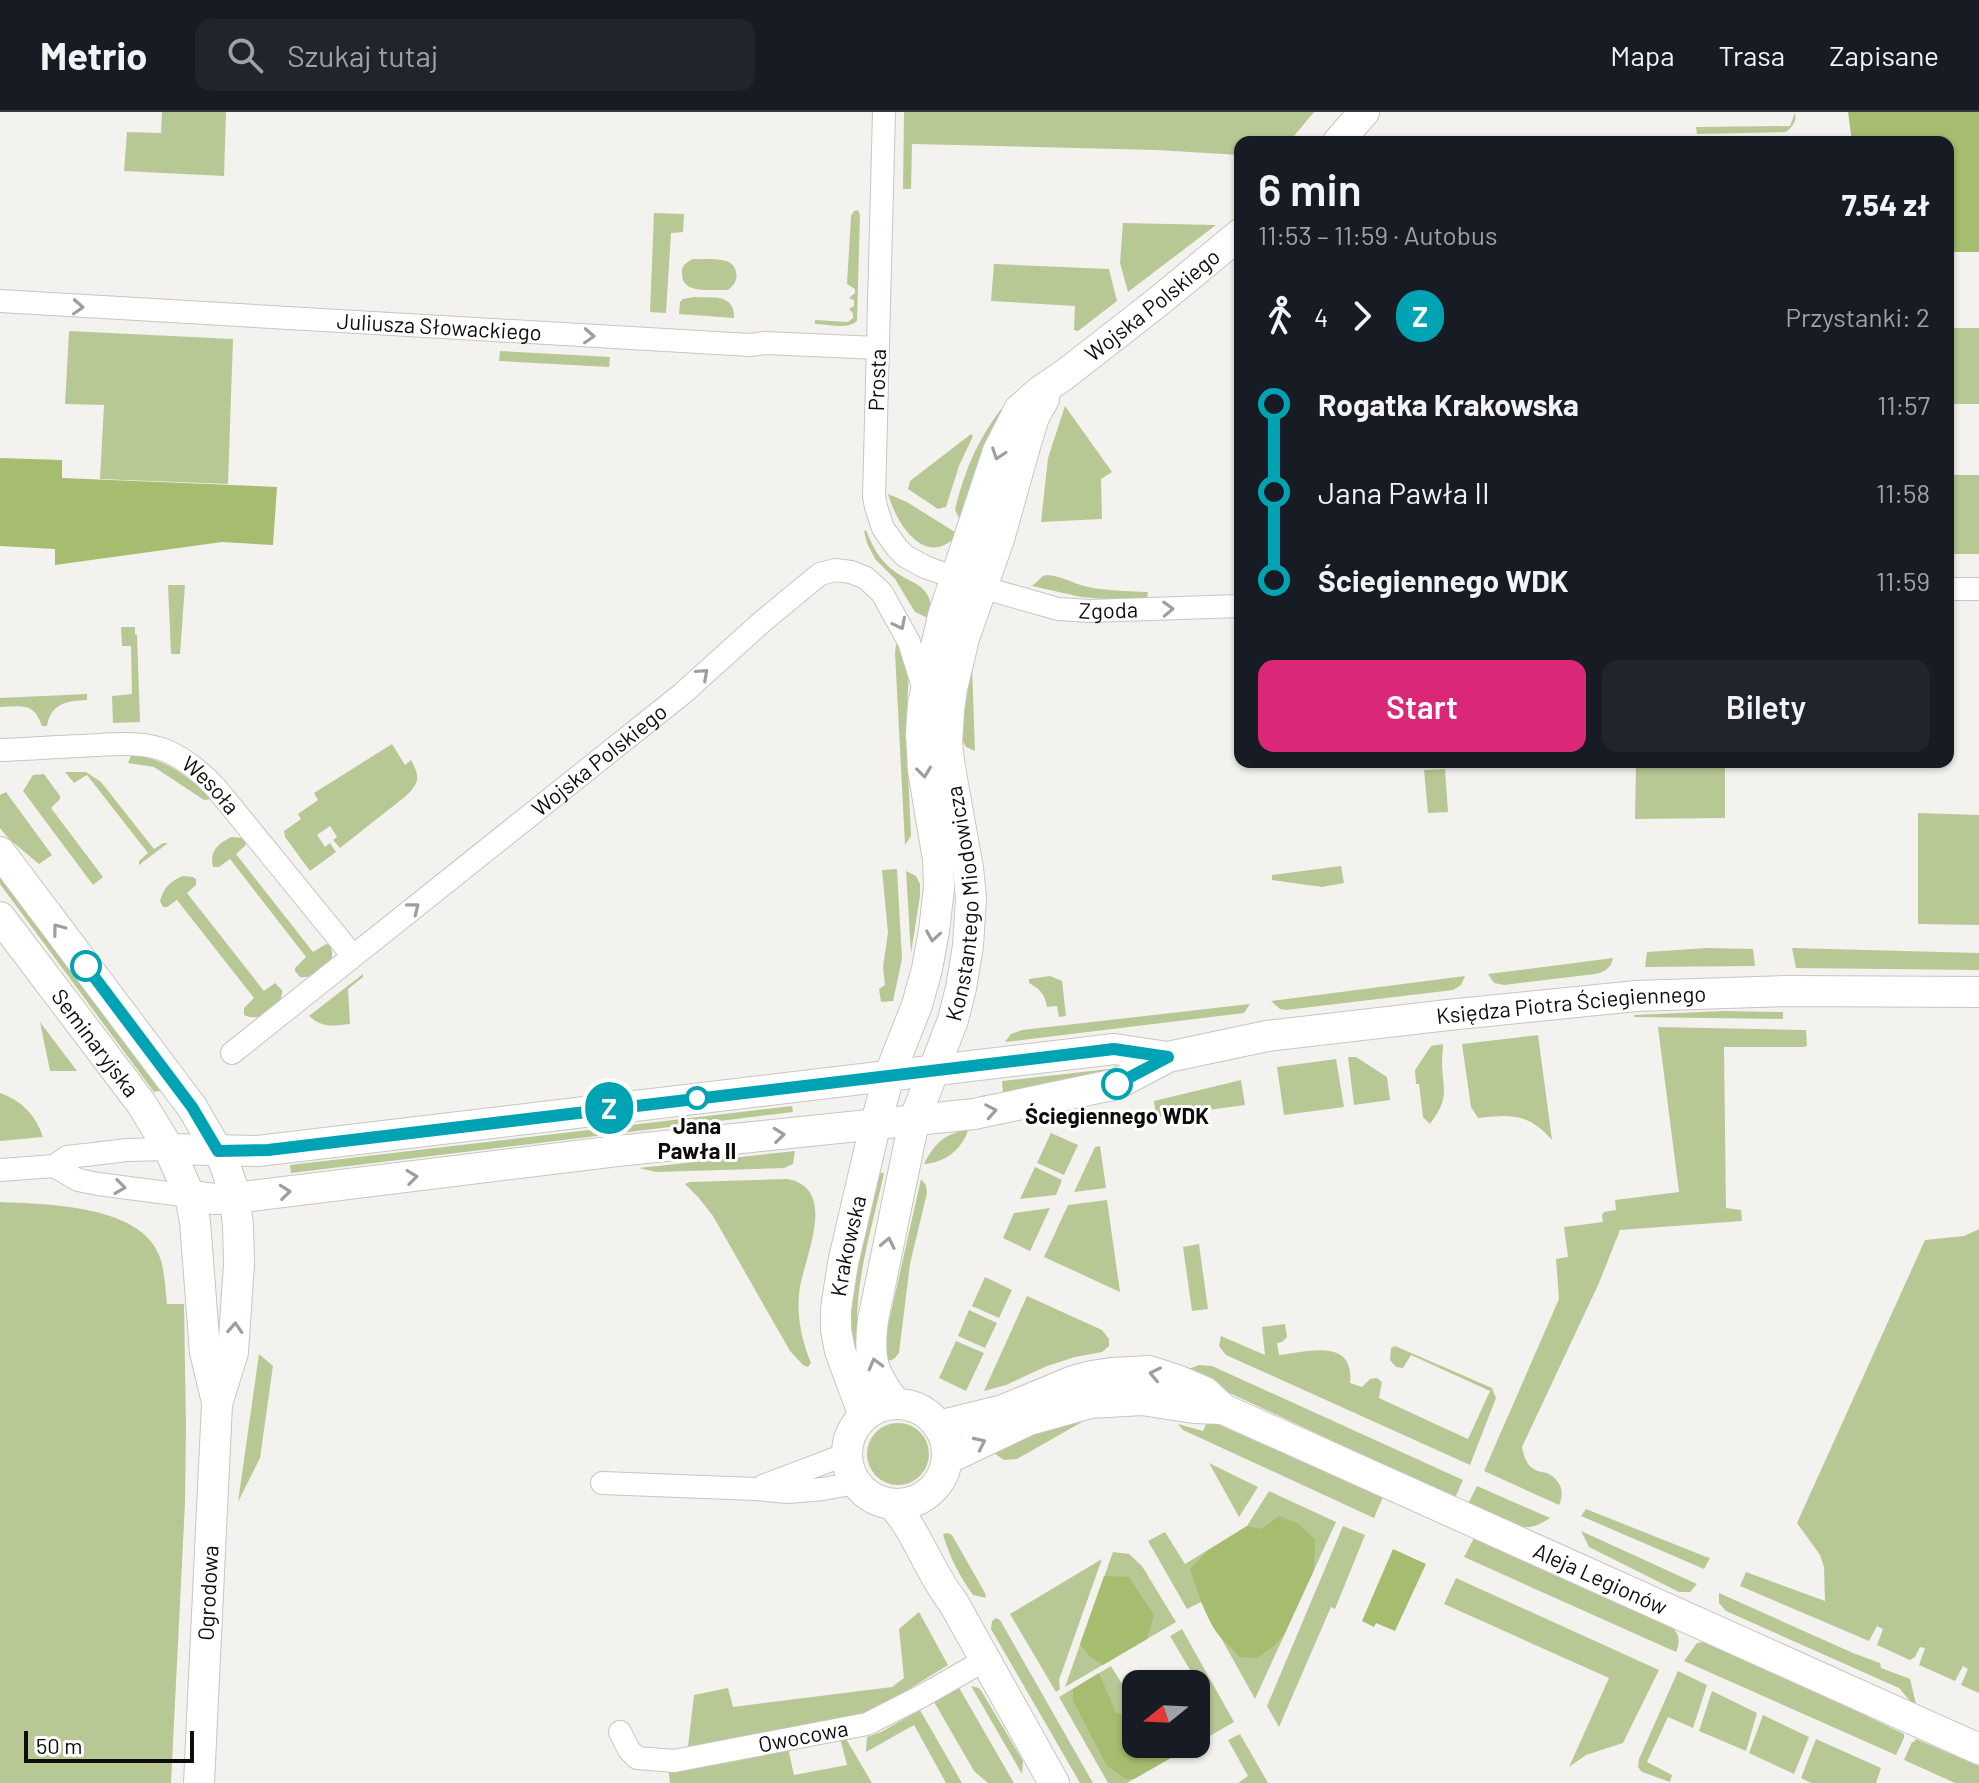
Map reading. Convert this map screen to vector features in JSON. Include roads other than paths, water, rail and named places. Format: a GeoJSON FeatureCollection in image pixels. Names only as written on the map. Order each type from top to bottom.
{"type":"FeatureCollection","features":[{"type":"Feature","properties":{"kind":"street","name":"Prosta"},"geometry":{"type":"LineString","coordinates":[[884,112],[874,497],[878,515],[890,539],[905,556],[969,583]]}},
{"type":"Feature","properties":{"kind":"street"},"geometry":{"type":"LineString","coordinates":[[1343,136],[1364,112]]}},
{"type":"Feature","properties":{"kind":"street","name":"Wojska Polskiego"},"geometry":{"type":"LineString","coordinates":[[969,583],[1003,439],[1019,410],[1234,239]]}},
{"type":"Feature","properties":{"kind":"street","name":"Juliusza Słowackiego"},"geometry":{"type":"LineString","coordinates":[[0,301],[750,345],[878,348]]}},
{"type":"Feature","properties":{"kind":"street","name":"Wojska Polskiego"},"geometry":{"type":"LineString","coordinates":[[232,1053],[682,694],[808,581],[820,574],[835,570],[851,572],[866,578],[882,593],[909,642],[925,694]]}},
{"type":"Feature","properties":{"kind":"street","name":"Zgoda"},"geometry":{"type":"LineString","coordinates":[[969,583],[1058,609],[1090,611],[1234,606]]}},
{"type":"Feature","properties":{"kind":"street","name":"Konstantego Miodowicza"},"geometry":{"type":"LineString","coordinates":[[889,1076],[911,1024],[927,969],[938,897],[938,859],[923,770],[921,734],[925,694],[939,630],[969,583]]}},
{"type":"Feature","properties":{"kind":"street","name":"Konstantego Miodowicza"},"geometry":{"type":"LineString","coordinates":[[914,1121],[953,1020],[968,946],[971,910],[968,868],[950,768],[947,730],[969,583]]}},
{"type":"Feature","properties":{"kind":"street"},"geometry":{"type":"LineString","coordinates":[[1954,589],[1979,589]]}},
{"type":"Feature","properties":{"kind":"street","name":"Wesoła"},"geometry":{"type":"LineString","coordinates":[[0,750],[111,745],[156,747],[177,756],[216,788],[353,956]]}},
{"type":"Feature","properties":{"kind":"street","name":"Seminaryjska"},"geometry":{"type":"LineString","coordinates":[[0,852],[182,1094],[227,1174]]}},
{"type":"Feature","properties":{"kind":"street","name":"Seminaryjska"},"geometry":{"type":"LineString","coordinates":[[0,917],[141,1103],[180,1173]]}},
{"type":"Feature","properties":{"kind":"street","name":"Księdza Piotra Ściegiennego"},"geometry":{"type":"LineString","coordinates":[[875,1126],[1018,1107],[1117,1084],[1168,1057],[1267,1036],[1636,996],[1788,991],[1979,992]]}},
{"type":"Feature","properties":{"kind":"street","name":"Księdza Piotra Ściegiennego"},"geometry":{"type":"LineString","coordinates":[[932,1071],[1114,1049],[1168,1057]]}},
{"type":"Feature","properties":{"kind":"street"},"geometry":{"type":"LineString","coordinates":[[0,1170],[54,1166],[67,1157],[127,1150],[180,1173],[215,1199],[227,1174],[268,1150],[932,1071]]}},
{"type":"Feature","properties":{"kind":"street","name":"Krakowska"},"geometry":{"type":"LineString","coordinates":[[864,1416],[840,1351],[836,1309],[843,1263],[889,1076]]}},
{"type":"Feature","properties":{"kind":"street","name":"Krakowska"},"geometry":{"type":"LineString","coordinates":[[896,1404],[876,1373],[870,1345],[914,1121]]}},
{"type":"Feature","properties":{"kind":"street"},"geometry":{"type":"LineString","coordinates":[[54,1166],[78,1180],[107,1186],[180,1173],[227,1174],[617,1151],[875,1126]]}},
{"type":"Feature","properties":{"kind":"street","name":"Ogrodowa"},"geometry":{"type":"LineString","coordinates":[[180,1173],[195,1222],[205,1352],[217,1404]]}},
{"type":"Feature","properties":{"kind":"street","name":"Ogrodowa"},"geometry":{"type":"LineString","coordinates":[[199,1783],[217,1404],[233,1352],[239,1246],[227,1174]]}},
{"type":"Feature","properties":{"kind":"street","name":"Aleja Legionów"},"geometry":{"type":"LineString","coordinates":[[938,1426],[1003,1410],[1073,1381],[1111,1373],[1149,1371],[1205,1392],[1223,1409],[1979,1749]]}},
{"type":"Feature","properties":{"kind":"street","name":"Aleja Legionów"},"geometry":{"type":"LineString","coordinates":[[947,1459],[1029,1420],[1090,1403],[1142,1400],[1223,1409]]}},
{"type":"Feature","properties":{"kind":"street"},"geometry":{"type":"LineString","coordinates":[[893,1505],[911,1502],[925,1495],[936,1485],[947,1459],[945,1442],[938,1426],[927,1414],[912,1406],[896,1404],[879,1407],[864,1416],[855,1427],[849,1440],[849,1469],[856,1483],[867,1494],[893,1505],[908,1523],[942,1589],[953,1602],[1054,1783]]}},
{"type":"Feature","properties":{"kind":"street"},"geometry":{"type":"LineString","coordinates":[[755,1489],[847,1454]]}},
{"type":"Feature","properties":{"kind":"street"},"geometry":{"type":"LineString","coordinates":[[602,1483],[788,1492],[856,1483]]}},
{"type":"Feature","properties":{"kind":"street"},"geometry":{"type":"LineString","coordinates":[[925,1495],[953,1602]]}},
{"type":"Feature","properties":{"kind":"street","name":"Owocowa"},"geometry":{"type":"LineString","coordinates":[[620,1732],[637,1758],[674,1761],[845,1729],[878,1720],[985,1660]]}},
{"type":"Feature","properties":{"kind":"place","name":"Ściegiennego WDK"},"geometry":{"type":"Point","coordinates":[1117,1084]}},
{"type":"Feature","properties":{"kind":"place","name":"Jana Pawła II"},"geometry":{"type":"Point","coordinates":[697,1098]}}]}
